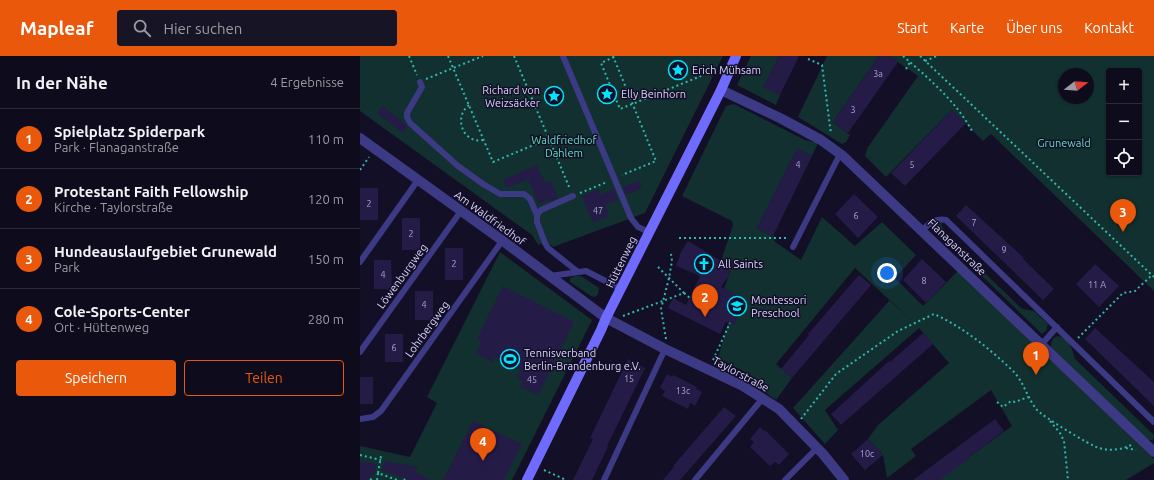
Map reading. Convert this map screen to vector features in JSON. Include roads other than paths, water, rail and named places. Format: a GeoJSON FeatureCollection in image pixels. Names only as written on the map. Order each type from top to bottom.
{"type":"FeatureCollection","features":[{"type":"Feature","properties":{"kind":"main road","name":"Hüttenweg"},"geometry":{"type":"LineString","coordinates":[[528,480],[606,318],[721,90],[736,56]]}},
{"type":"Feature","properties":{"kind":"street","name":"Flanaganstraße"},"geometry":{"type":"LineString","coordinates":[[721,90],[780,118],[821,140],[840,154],[1153,450]]}},
{"type":"Feature","properties":{"kind":"street","name":"Am Waldfriedhof"},"geometry":{"type":"LineString","coordinates":[[360,138],[606,318]]}},
{"type":"Feature","properties":{"kind":"street","name":"Taylorstraße"},"geometry":{"type":"LineString","coordinates":[[606,318],[665,349],[743,386],[763,398],[779,409],[817,448],[844,480]]}},
{"type":"Feature","properties":{"kind":"lane"},"geometry":{"type":"LineString","coordinates":[[563,56],[631,218],[638,227],[649,232]]}},
{"type":"Feature","properties":{"kind":"lane"},"geometry":{"type":"LineString","coordinates":[[420,82],[422,87],[407,113],[410,123],[458,166],[482,184],[500,194],[524,194],[530,199],[537,215],[537,222],[548,248],[578,272]]}},
{"type":"Feature","properties":{"kind":"lane"},"geometry":{"type":"LineString","coordinates":[[793,247],[840,154]]}},
{"type":"Feature","properties":{"kind":"lane"},"geometry":{"type":"LineString","coordinates":[[360,262],[418,180]]}},
{"type":"Feature","properties":{"kind":"lane"},"geometry":{"type":"LineString","coordinates":[[537,215],[541,210],[573,196]]}},
{"type":"Feature","properties":{"kind":"lane","name":"Löwenburgweg"},"geometry":{"type":"LineString","coordinates":[[360,352],[461,211]]}},
{"type":"Feature","properties":{"kind":"lane"},"geometry":{"type":"LineString","coordinates":[[922,231],[928,224],[939,219],[946,220],[1154,422]]}},
{"type":"Feature","properties":{"kind":"lane","name":"Lohrbergweg"},"geometry":{"type":"LineString","coordinates":[[360,419],[374,417],[381,411],[502,241]]}},
{"type":"Feature","properties":{"kind":"lane"},"geometry":{"type":"LineString","coordinates":[[550,276],[586,271],[621,289]]}},
{"type":"Feature","properties":{"kind":"lane"},"geometry":{"type":"LineString","coordinates":[[1041,345],[1057,327]]}},
{"type":"Feature","properties":{"kind":"lane"},"geometry":{"type":"LineString","coordinates":[[604,480],[665,349]]}},
{"type":"Feature","properties":{"kind":"lane"},"geometry":{"type":"LineString","coordinates":[[695,480],[763,398]]}},
{"type":"Feature","properties":{"kind":"lane"},"geometry":{"type":"LineString","coordinates":[[785,480],[817,448]]}},
{"type":"Feature","properties":{"kind":"place","name":"Erich Mühsam"},"geometry":{"type":"Point","coordinates":[678,70]}},
{"type":"Feature","properties":{"kind":"place","name":"Elly Beinhorn"},"geometry":{"type":"Point","coordinates":[607,94]}},
{"type":"Feature","properties":{"kind":"place","name":"Richard von Weizsäcker"},"geometry":{"type":"Point","coordinates":[554,96]}},
{"type":"Feature","properties":{"kind":"place","name":"Hundeauslaufgebiet Grunewald"},"geometry":{"type":"Point","coordinates":[1123,232]}},
{"type":"Feature","properties":{"kind":"place","name":"All Saints"},"geometry":{"type":"Point","coordinates":[704,264]}},
{"type":"Feature","properties":{"kind":"place","name":"Montessori Preschool"},"geometry":{"type":"Point","coordinates":[737,306]}},
{"type":"Feature","properties":{"kind":"place","name":"Protestant Faith Fellowship"},"geometry":{"type":"Point","coordinates":[705,317]}},
{"type":"Feature","properties":{"kind":"place","name":"Tennisverband Berlin-Brandenburg e.V."},"geometry":{"type":"Point","coordinates":[510,359]}},
{"type":"Feature","properties":{"kind":"place","name":"Spielplatz Spiderpark"},"geometry":{"type":"Point","coordinates":[1036,375]}},
{"type":"Feature","properties":{"kind":"place","name":"Cole-Sports-Center"},"geometry":{"type":"Point","coordinates":[483,461]}},
{"type":"Feature","properties":{"kind":"park label","name":"Grunewald"},"geometry":{"type":"Point","coordinates":[1064,143]}},
{"type":"Feature","properties":{"kind":"park label","name":"Waldfriedhof Dahlem"},"geometry":{"type":"Point","coordinates":[564,146]}}]}
